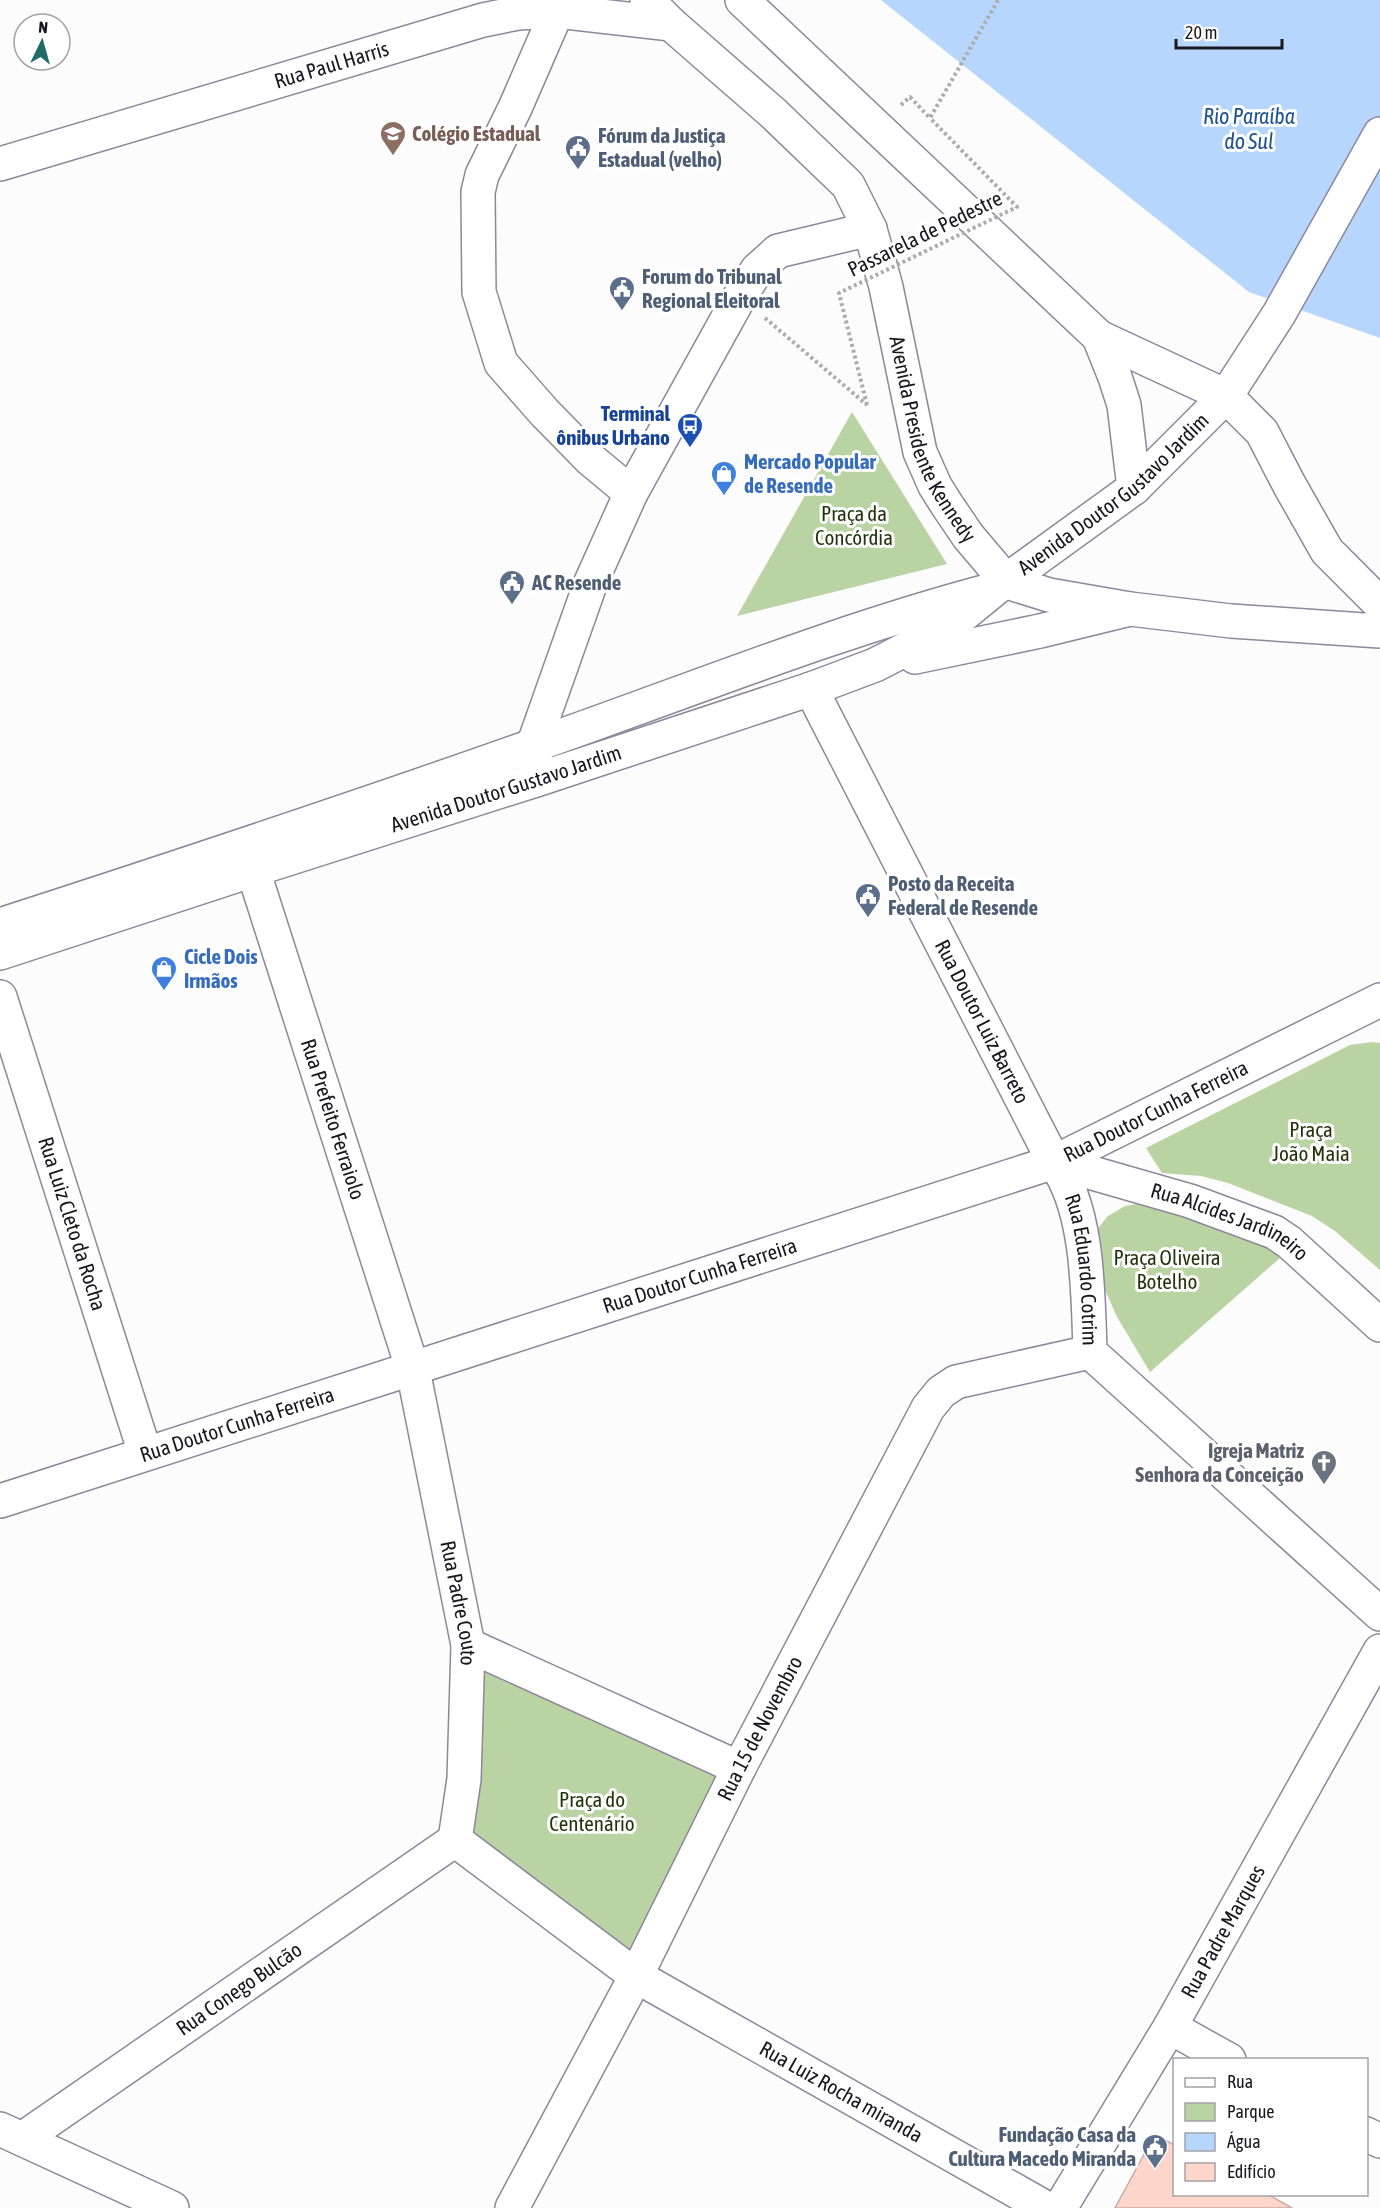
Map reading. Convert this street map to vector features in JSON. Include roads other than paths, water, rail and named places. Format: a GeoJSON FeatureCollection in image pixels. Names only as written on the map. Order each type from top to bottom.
{"type":"FeatureCollection","features":[{"type":"Feature","properties":{"kind":"street","name":"Avenida Presidente Kennedy"},"geometry":{"type":"LineString","coordinates":[[647,0],[671,24],[773,113],[848,185],[870,229],[886,287],[920,452],[935,486],[1002,585]]}},
{"type":"Feature","properties":{"kind":"street"},"geometry":{"type":"LineString","coordinates":[[742,0],[1098,338],[1226,396],[1262,432],[1328,551],[1380,604]]}},
{"type":"Feature","properties":{"kind":"street","name":"Rua Paul Harris"},"geometry":{"type":"LineString","coordinates":[[0,164],[483,20],[560,6],[671,24]]}},
{"type":"Feature","properties":{"kind":"street"},"geometry":{"type":"LineString","coordinates":[[560,6],[515,108],[482,175],[478,192],[479,292],[501,363],[582,451],[631,493]]}},
{"type":"Feature","properties":{"kind":"street","name":"Avenida Doutor Gustavo Jardim"},"geometry":{"type":"LineString","coordinates":[[0,925],[539,779],[876,665],[947,628],[1134,488],[1226,396],[1279,314],[1380,134]]}},
{"type":"Feature","properties":{"kind":"street"},"geometry":{"type":"LineString","coordinates":[[539,779],[533,746],[591,582],[631,493],[740,296],[758,270],[778,251],[870,229]]}},
{"type":"Feature","properties":{"kind":"street"},"geometry":{"type":"LineString","coordinates":[[1098,338],[1124,405],[1134,488]]}},
{"type":"Feature","properties":{"kind":"street"},"geometry":{"type":"LineString","coordinates":[[1002,585],[1130,609],[1231,621],[1380,631]]}},
{"type":"Feature","properties":{"kind":"street","name":"Avenida Doutor Gustavo Jardim"},"geometry":{"type":"LineString","coordinates":[[0,953],[533,746],[909,612],[1002,585]]}},
{"type":"Feature","properties":{"kind":"street"},"geometry":{"type":"LineString","coordinates":[[876,665],[1040,631],[1130,609]]}},
{"type":"Feature","properties":{"kind":"street","name":"Rua Doutor Luiz Barreto"},"geometry":{"type":"LineString","coordinates":[[811,688],[1054,1162]]}},
{"type":"Feature","properties":{"kind":"street","name":"Rua Prefeito Ferraiolo"},"geometry":{"type":"LineString","coordinates":[[249,857],[413,1370]]}},
{"type":"Feature","properties":{"kind":"street","name":"Rua Luiz Cleto da Rocha"},"geometry":{"type":"LineString","coordinates":[[0,997],[145,1453]]}},
{"type":"Feature","properties":{"kind":"street","name":"Rua Doutor Cunha Ferreira"},"geometry":{"type":"LineString","coordinates":[[0,1501],[1054,1162],[1380,1000]]}},
{"type":"Feature","properties":{"kind":"street","name":"Rua Alcides Jardineiro"},"geometry":{"type":"LineString","coordinates":[[1054,1162],[1190,1201],[1274,1232],[1289,1242],[1380,1325]]}},
{"type":"Feature","properties":{"kind":"street","name":"Rua Eduardo Cotrim"},"geometry":{"type":"LineString","coordinates":[[1054,1162],[1065,1176],[1081,1231],[1088,1280],[1090,1352],[1380,1614]]}},
{"type":"Feature","properties":{"kind":"street","name":"Rua 15 de Novembro"},"geometry":{"type":"LineString","coordinates":[[512,2208],[636,1976],[740,1768],[928,1408],[941,1392],[956,1382],[1090,1352]]}},
{"type":"Feature","properties":{"kind":"street","name":"Rua Padre Couto"},"geometry":{"type":"LineString","coordinates":[[413,1370],[468,1645],[464,1779],[455,1840]]}},
{"type":"Feature","properties":{"kind":"street"},"geometry":{"type":"LineString","coordinates":[[468,1645],[740,1768]]}},
{"type":"Feature","properties":{"kind":"street","name":"Rua Padre Marques"},"geometry":{"type":"LineString","coordinates":[[1060,2208],[1170,2027],[1380,1651]]}},
{"type":"Feature","properties":{"kind":"street"},"geometry":{"type":"LineString","coordinates":[[455,1840],[636,1976]]}},
{"type":"Feature","properties":{"kind":"street","name":"Rua Conego Bulcão"},"geometry":{"type":"LineString","coordinates":[[11,2134],[455,1840]]}},
{"type":"Feature","properties":{"kind":"street","name":"Rua Luiz Rocha miranda"},"geometry":{"type":"LineString","coordinates":[[636,1976],[1046,2208]]}},
{"type":"Feature","properties":{"kind":"street"},"geometry":{"type":"LineString","coordinates":[[1170,2027],[1225,2058]]}},
{"type":"Feature","properties":{"kind":"street"},"geometry":{"type":"LineString","coordinates":[[11,2134],[172,2208]]}},
{"type":"Feature","properties":{"kind":"water","name":"Rio Paraíba do Sul"},"geometry":{"type":"Polygon","coordinates":[[[881,0],[1380,0],[1380,338],[1249,292],[881,0]]]}},
{"type":"Feature","properties":{"kind":"place","name":"Colégio Estadual"},"geometry":{"type":"Point","coordinates":[393,157]}},
{"type":"Feature","properties":{"kind":"place","name":"Fórum da Justiça Estadual (velho)"},"geometry":{"type":"Point","coordinates":[578,171]}},
{"type":"Feature","properties":{"kind":"place","name":"Forum do Tribunal Regional Eleitoral"},"geometry":{"type":"Point","coordinates":[622,312]}},
{"type":"Feature","properties":{"kind":"place","name":"Terminal ônibus Urbano"},"geometry":{"type":"Point","coordinates":[690,449]}},
{"type":"Feature","properties":{"kind":"place","name":"Mercado Popular de Resende"},"geometry":{"type":"Point","coordinates":[724,497]}},
{"type":"Feature","properties":{"kind":"place","name":"AC Resende"},"geometry":{"type":"Point","coordinates":[512,606]}},
{"type":"Feature","properties":{"kind":"place","name":"Posto da Receita Federal de Resende"},"geometry":{"type":"Point","coordinates":[868,919]}},
{"type":"Feature","properties":{"kind":"place","name":"Cicle Dois Irmãos"},"geometry":{"type":"Point","coordinates":[164,992]}},
{"type":"Feature","properties":{"kind":"place","name":"Igreja Matriz Senhora da Conceição"},"geometry":{"type":"Point","coordinates":[1324,1486]}},
{"type":"Feature","properties":{"kind":"place","name":"Fundação Casa da Cultura Macedo Miranda"},"geometry":{"type":"Point","coordinates":[1155,2170]}},
{"type":"Feature","properties":{"kind":"park label","name":"Praça da Concórdia"},"geometry":{"type":"Point","coordinates":[854,526]}},
{"type":"Feature","properties":{"kind":"park label","name":"Praça João Maia"},"geometry":{"type":"Point","coordinates":[1311,1142]}},
{"type":"Feature","properties":{"kind":"park label","name":"Praça Oliveira Botelho"},"geometry":{"type":"Point","coordinates":[1167,1270]}},
{"type":"Feature","properties":{"kind":"park label","name":"Praça do Centenário"},"geometry":{"type":"Point","coordinates":[592,1812]}}]}
